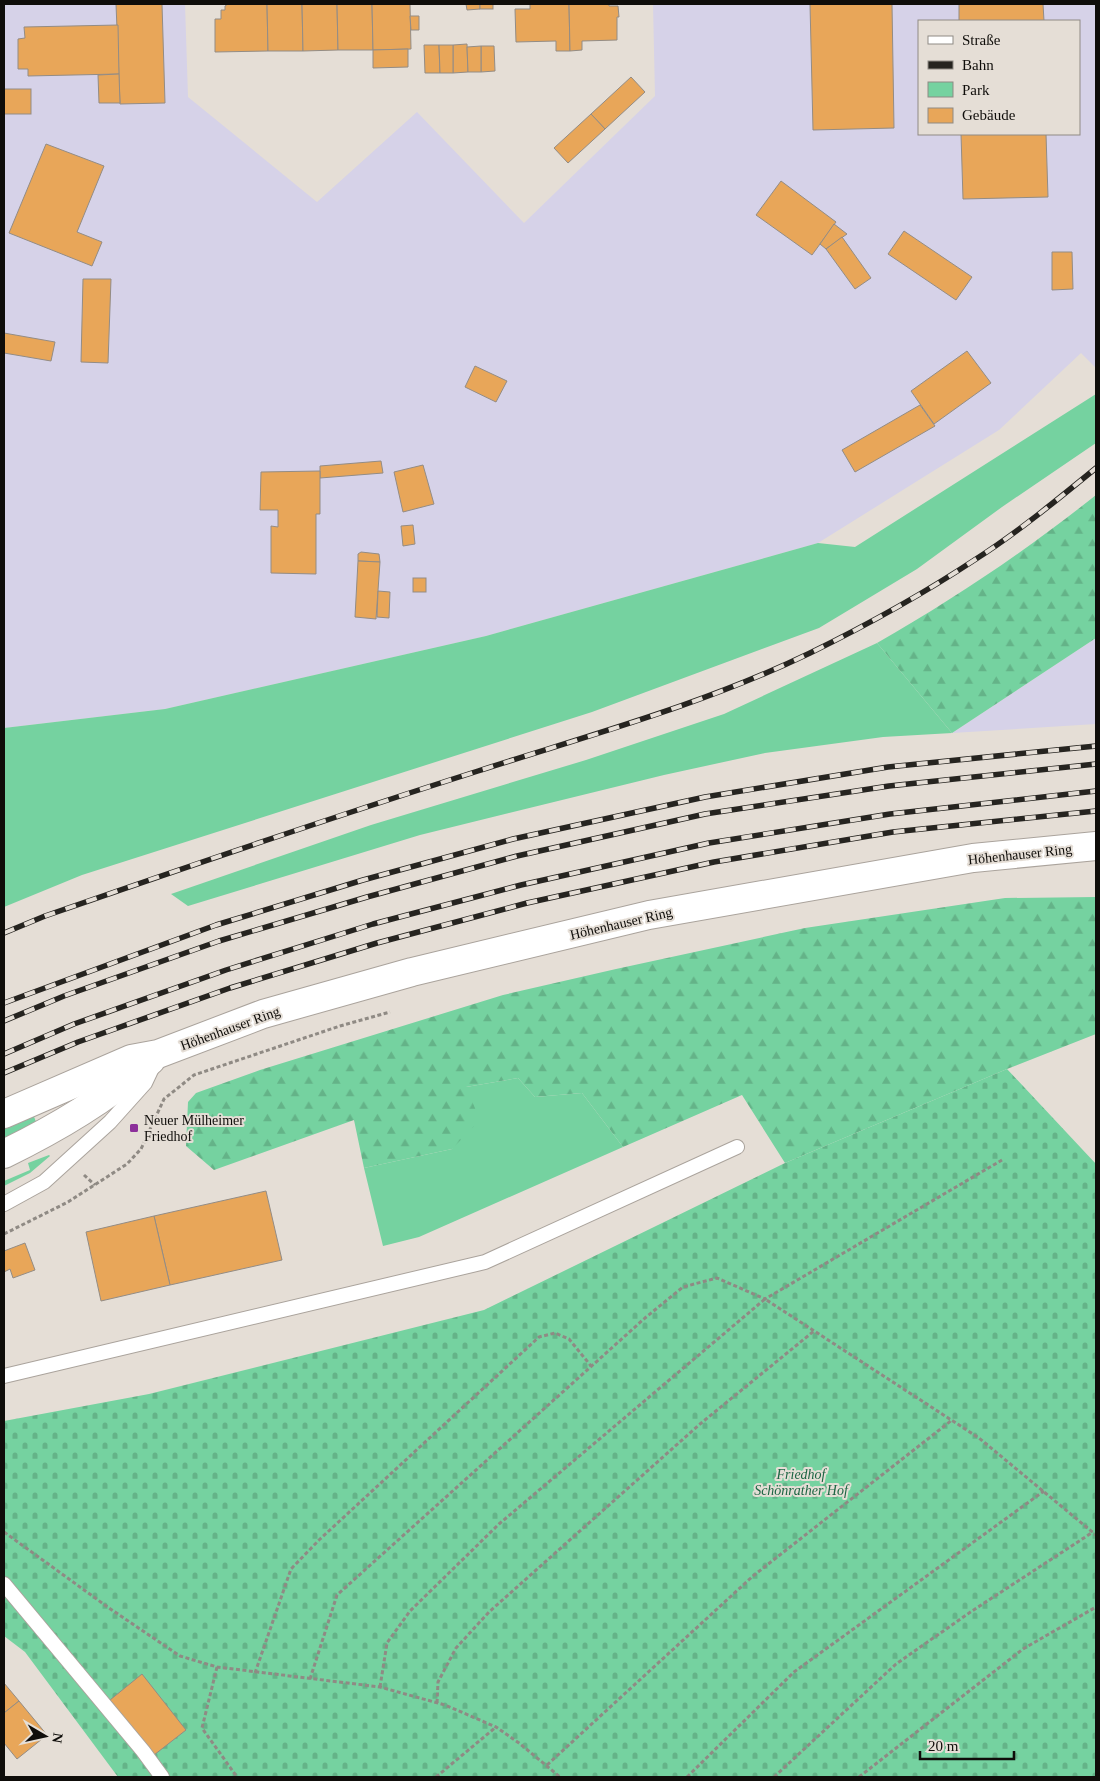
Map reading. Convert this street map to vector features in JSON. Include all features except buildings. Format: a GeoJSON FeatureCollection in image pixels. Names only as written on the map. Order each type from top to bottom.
{"type":"FeatureCollection","features":[{"type":"Feature","properties":{"kind":"street","name":"Höhenhauser Ring"},"geometry":{"type":"LineString","coordinates":[[4,1114],[131,1059],[158,1054],[263,1014],[394,977],[649,915],[972,858],[1096,846]]}},
{"type":"Feature","properties":{"kind":"street","name":"Höhenhauser Ring"},"geometry":{"type":"LineString","coordinates":[[4,1154],[49,1132],[92,1106],[128,1080],[158,1054]]}},
{"type":"Feature","properties":{"kind":"lane"},"geometry":{"type":"LineString","coordinates":[[4,1204],[44,1182],[110,1122],[146,1083],[158,1054]]}},
{"type":"Feature","properties":{"kind":"lane"},"geometry":{"type":"LineString","coordinates":[[4,1376],[485,1262],[737,1147]]}},
{"type":"Feature","properties":{"kind":"lane"},"geometry":{"type":"LineString","coordinates":[[4,1584],[143,1750],[162,1777]]}},
{"type":"Feature","properties":{"kind":"path"},"geometry":{"type":"LineString","coordinates":[[4,1234],[68,1202],[127,1164],[141,1149],[164,1099],[194,1075],[340,1026],[396,1010]]}},
{"type":"Feature","properties":{"kind":"path"},"geometry":{"type":"LineString","coordinates":[[380,1687],[387,1643],[410,1611],[499,1524],[765,1299],[1002,1160]]}},
{"type":"Feature","properties":{"kind":"path"},"geometry":{"type":"LineString","coordinates":[[310,1679],[337,1595],[645,1318],[683,1287],[717,1278],[765,1299],[979,1438],[1095,1534],[972,1611],[896,1664],[774,1777]]}},
{"type":"Feature","properties":{"kind":"path"},"geometry":{"type":"LineString","coordinates":[[437,1703],[438,1682],[456,1648],[489,1612],[700,1424],[814,1331]]}},
{"type":"Feature","properties":{"kind":"path"},"geometry":{"type":"LineString","coordinates":[[255,1673],[291,1569],[319,1540],[539,1337],[555,1333],[569,1339],[591,1366]]}},
{"type":"Feature","properties":{"kind":"path"},"geometry":{"type":"LineString","coordinates":[[547,1765],[753,1576],[952,1420]]}},
{"type":"Feature","properties":{"kind":"path"},"geometry":{"type":"LineString","coordinates":[[687,1777],[794,1672],[1044,1492]]}},
{"type":"Feature","properties":{"kind":"path"},"geometry":{"type":"LineString","coordinates":[[4,1532],[109,1608],[180,1656],[217,1667],[255,1673],[380,1687],[437,1703],[496,1727],[560,1777]]}},
{"type":"Feature","properties":{"kind":"path"},"geometry":{"type":"LineString","coordinates":[[859,1777],[1022,1649],[1096,1608]]}},
{"type":"Feature","properties":{"kind":"path"},"geometry":{"type":"LineString","coordinates":[[217,1667],[202,1728],[237,1777]]}},
{"type":"Feature","properties":{"kind":"path"},"geometry":{"type":"LineString","coordinates":[[436,1777],[496,1727]]}},
{"type":"Feature","properties":{"kind":"shaded area"},"geometry":{"type":"Polygon","coordinates":[[[4,4],[185,4],[188,97],[317,202],[417,112],[524,223],[655,96],[653,4],[1096,4],[1096,368],[1081,353],[999,430],[818,543],[486,636],[165,709],[4,728],[4,4]]]}},
{"type":"Feature","properties":{"kind":"shaded area"},"geometry":{"type":"Polygon","coordinates":[[[1096,638],[1096,724],[952,733],[1096,638]]]}},
{"type":"Feature","properties":{"kind":"green space"},"geometry":{"type":"Polygon","coordinates":[[[1096,394],[1096,443],[1002,507],[917,569],[819,628],[592,712],[82,875],[4,907],[4,728],[165,709],[486,636],[818,543],[855,547],[1096,394]]]}},
{"type":"Feature","properties":{"kind":"green space"},"geometry":{"type":"Polygon","coordinates":[[[1096,495],[1096,638],[952,733],[877,643],[990,573],[1096,495]]]}},
{"type":"Feature","properties":{"kind":"green space"},"geometry":{"type":"Polygon","coordinates":[[[877,643],[952,733],[883,737],[765,753],[664,775],[420,835],[188,906],[171,894],[371,825],[586,760],[724,714],[877,643]]]}},
{"type":"Feature","properties":{"kind":"green space"},"geometry":{"type":"Polygon","coordinates":[[[1096,897],[1096,1034],[1007,1069],[785,1163],[742,1095],[623,1147],[582,1093],[535,1097],[518,1078],[466,1087],[480,1120],[452,1149],[364,1168],[354,1120],[214,1170],[186,1146],[188,1102],[196,1093],[260,1070],[503,995],[805,928],[1005,898],[1096,897]]]}},
{"type":"Feature","properties":{"kind":"green space","name":"Friedhof Schönrather Hof"},"geometry":{"type":"Polygon","coordinates":[[[1007,1069],[1096,1164],[1096,1777],[118,1777],[25,1652],[4,1636],[4,1421],[149,1394],[484,1310],[785,1163],[1007,1069]]]}},
{"type":"Feature","properties":{"kind":"green space"},"geometry":{"type":"Polygon","coordinates":[[[518,1078],[535,1097],[582,1093],[623,1147],[419,1237],[383,1246],[364,1168],[452,1149],[466,1087],[518,1078]]]}},
{"type":"Feature","properties":{"kind":"green space"},"geometry":{"type":"Polygon","coordinates":[[[33,1114],[36,1122],[4,1140],[4,1128],[33,1114]]]}},
{"type":"Feature","properties":{"kind":"green space"},"geometry":{"type":"Polygon","coordinates":[[[49,1155],[30,1173],[4,1186],[4,1181],[30,1170],[28,1163],[49,1155]]]}},
{"type":"Feature","properties":{"kind":"railway"},"geometry":{"type":"LineString","coordinates":[[4,933],[45,916],[261,842],[424,788],[647,718],[730,688],[770,671],[874,620],[956,572],[1022,527],[1096,468]]}},
{"type":"Feature","properties":{"kind":"railway"},"geometry":{"type":"LineString","coordinates":[[4,1003],[216,925],[363,880],[513,839],[705,797],[888,767],[1096,746]]}},
{"type":"Feature","properties":{"kind":"railway"},"geometry":{"type":"LineString","coordinates":[[4,1021],[64,996],[219,941],[367,897],[517,856],[705,814],[889,786],[1096,764]]}},
{"type":"Feature","properties":{"kind":"railway"},"geometry":{"type":"LineString","coordinates":[[4,1054],[74,1024],[226,970],[373,924],[521,885],[709,843],[890,814],[1096,791]]}},
{"type":"Feature","properties":{"kind":"railway"},"geometry":{"type":"LineString","coordinates":[[4,1073],[78,1042],[230,988],[377,943],[527,903],[714,862],[893,832],[1096,811]]}},
{"type":"Feature","properties":{"kind":"place","name":"Neuer Mülheimer Friedhof"},"geometry":{"type":"Point","coordinates":[134,1128]}}]}
